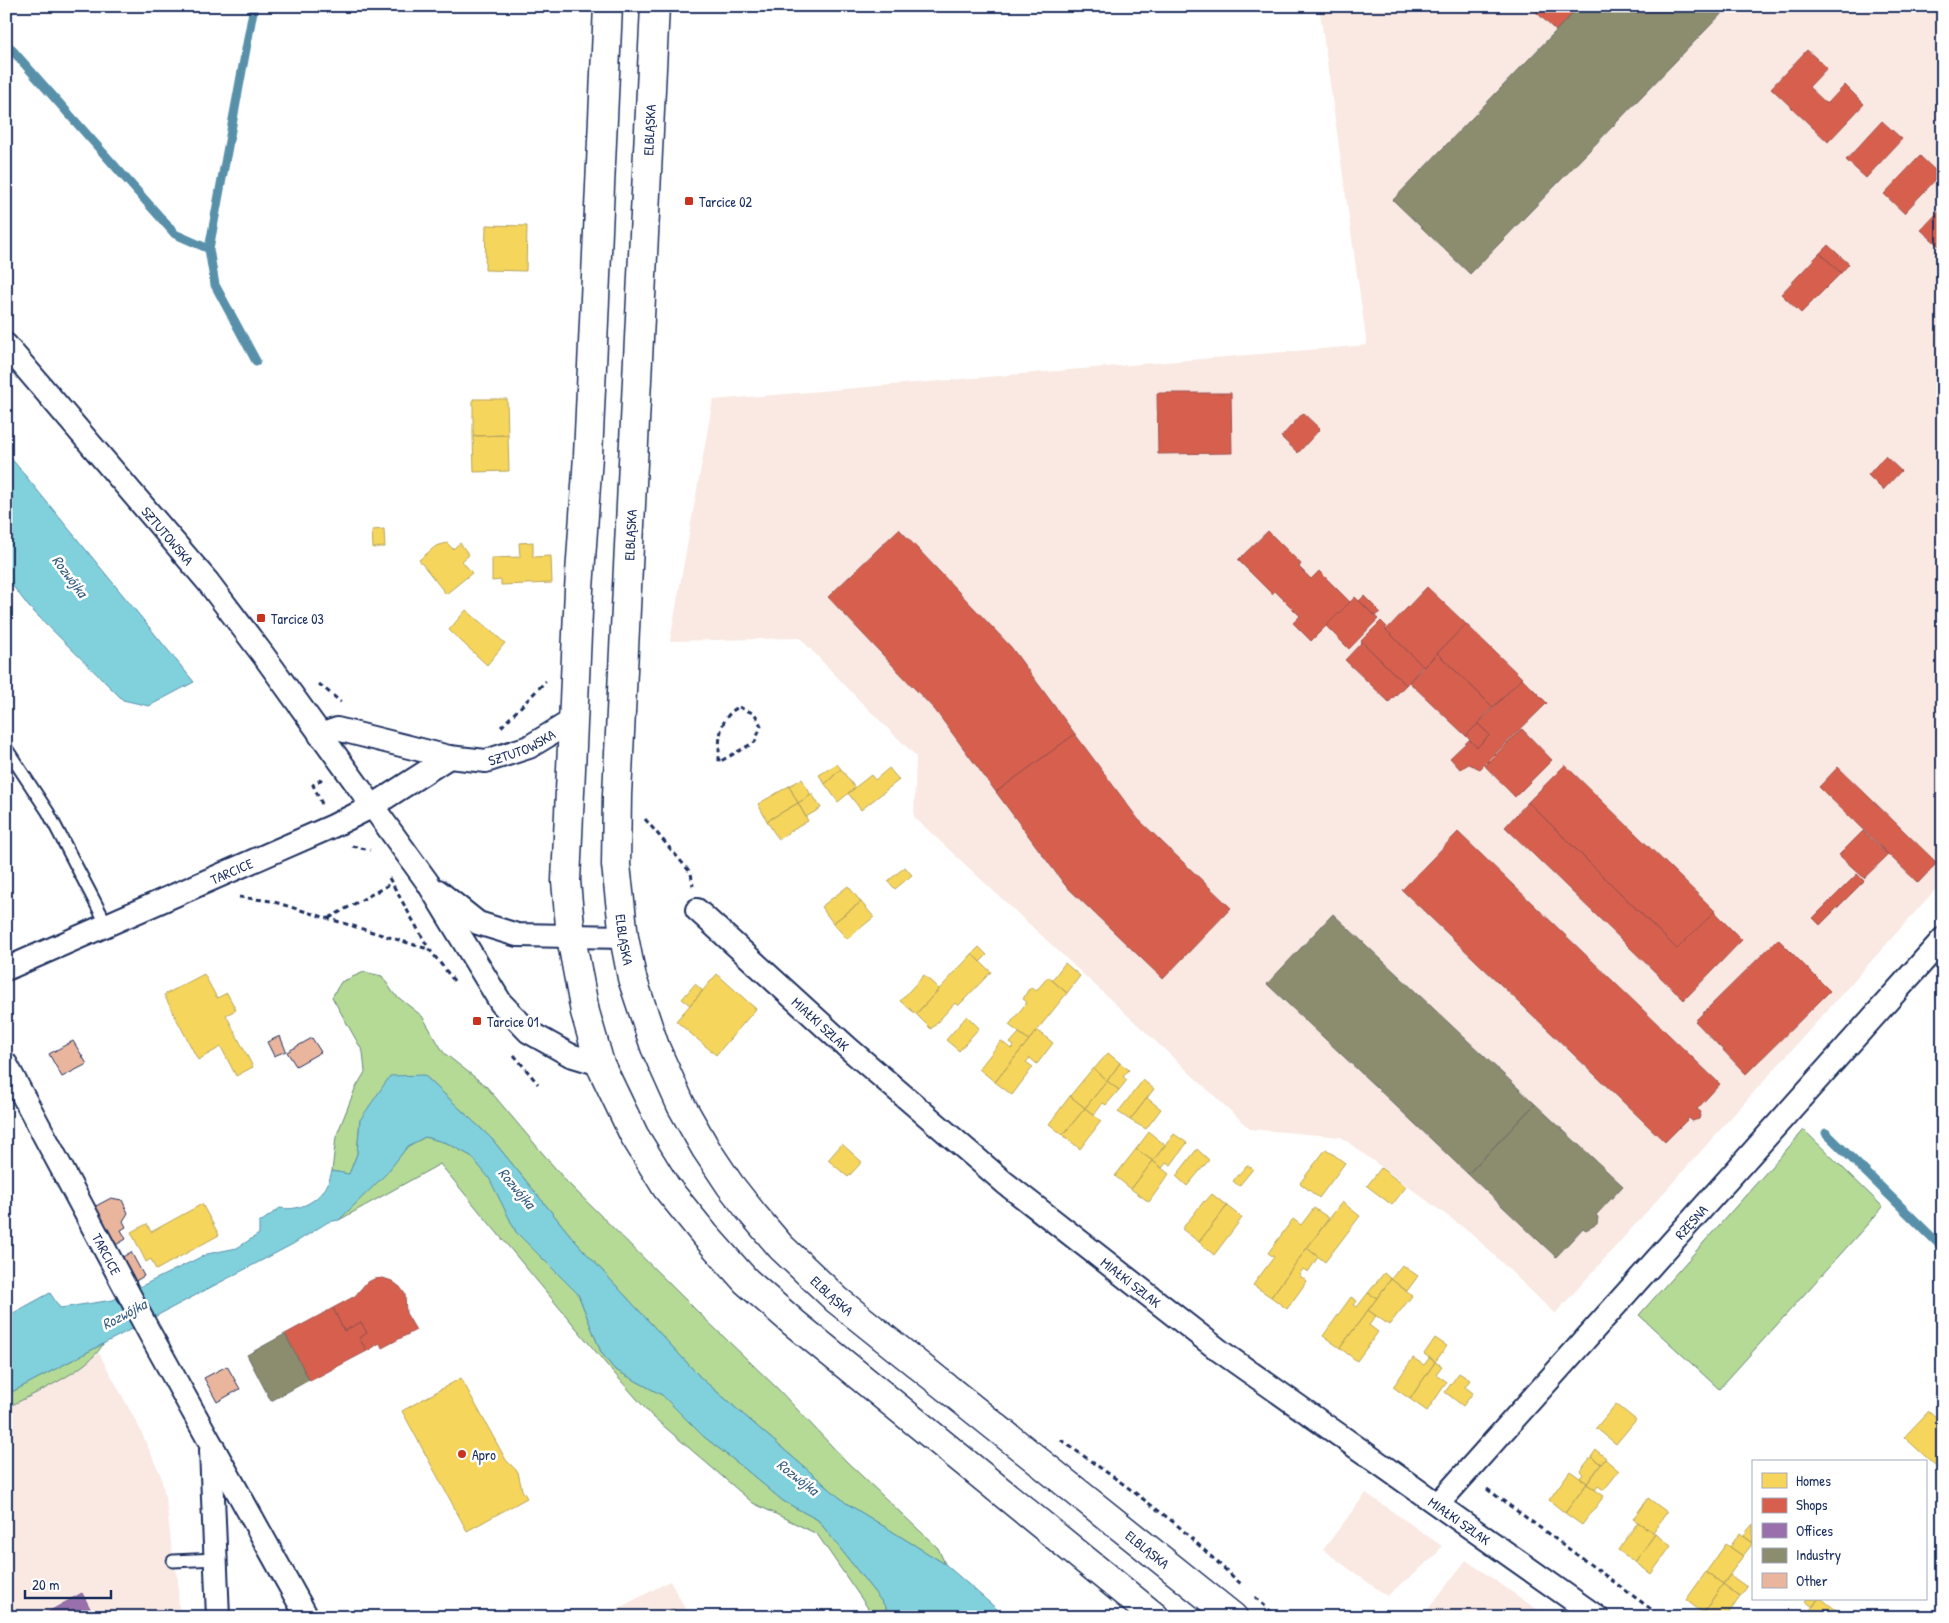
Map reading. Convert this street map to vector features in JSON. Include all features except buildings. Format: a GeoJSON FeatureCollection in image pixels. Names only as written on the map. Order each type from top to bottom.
{"type":"FeatureCollection","features":[{"type":"Feature","properties":{"kind":"main road"},"geometry":{"type":"LineString","coordinates":[[608,6],[588,456],[578,590],[566,881],[571,937],[585,1012],[600,1064],[634,1135],[666,1187],[746,1281],[794,1323],[1155,1617]]}},
{"type":"Feature","properties":{"kind":"main road","name":"ELBLĄSKA"},"geometry":{"type":"LineString","coordinates":[[655,6],[617,794],[616,864],[624,937],[632,978],[655,1047],[681,1105],[730,1185],[781,1247],[837,1300],[1233,1617]]}},
{"type":"Feature","properties":{"kind":"street","name":"SZTUTOWSKA"},"geometry":{"type":"LineString","coordinates":[[6,345],[208,582],[264,656],[428,883],[501,1003],[529,1032],[570,1055],[600,1064]]}},
{"type":"Feature","properties":{"kind":"street","name":"SZTUTOWSKA"},"geometry":{"type":"LineString","coordinates":[[320,735],[337,729],[449,757],[486,761],[530,746],[573,720]]}},
{"type":"Feature","properties":{"kind":"street","name":"TARCICE"},"geometry":{"type":"LineString","coordinates":[[6,969],[333,826],[372,807],[449,757]]}},
{"type":"Feature","properties":{"kind":"street","name":"SZTUTOWSKA"},"geometry":{"type":"LineString","coordinates":[[428,883],[478,923],[517,935],[624,937]]}},
{"type":"Feature","properties":{"kind":"street","name":"MIAŁKI SZLAK"},"geometry":{"type":"LineString","coordinates":[[697,910],[847,1047],[1004,1183],[1220,1351],[1597,1617]]}},
{"type":"Feature","properties":{"kind":"street","name":"RZĘSNA"},"geometry":{"type":"LineString","coordinates":[[1438,1504],[1943,939]]}},
{"type":"Feature","properties":{"kind":"street","name":"TARCICE"},"geometry":{"type":"LineString","coordinates":[[6,1064],[148,1332],[307,1617]]}},
{"type":"Feature","properties":{"kind":"street","name":"TARCICE"},"geometry":{"type":"LineString","coordinates":[[210,1443],[218,1617]]}},
{"type":"Feature","properties":{"kind":"lane"},"geometry":{"type":"LineString","coordinates":[[6,748],[48,812],[107,925]]}},
{"type":"Feature","properties":{"kind":"lane"},"geometry":{"type":"LineString","coordinates":[[173,1561],[216,1559]]}},
{"type":"Feature","properties":{"kind":"path"},"geometry":{"type":"LineString","coordinates":[[312,677],[326,691],[345,705]]}},
{"type":"Feature","properties":{"kind":"path"},"geometry":{"type":"LineString","coordinates":[[496,732],[547,680]]}},
{"type":"Feature","properties":{"kind":"path"},"geometry":{"type":"LineString","coordinates":[[739,707],[755,714],[761,726],[755,742],[719,762],[722,726],[730,711],[739,707]]}},
{"type":"Feature","properties":{"kind":"path"},"geometry":{"type":"LineString","coordinates":[[643,827],[643,817],[691,873],[697,910]]}},
{"type":"Feature","properties":{"kind":"path"},"geometry":{"type":"LineString","coordinates":[[328,918],[392,883]]}},
{"type":"Feature","properties":{"kind":"path"},"geometry":{"type":"LineString","coordinates":[[233,896],[271,901],[428,949]]}},
{"type":"Feature","properties":{"kind":"path"},"geometry":{"type":"LineString","coordinates":[[1060,1439],[1176,1524],[1277,1617]]}},
{"type":"Feature","properties":{"kind":"path"},"geometry":{"type":"LineString","coordinates":[[1466,1473],[1662,1617]]}},
{"type":"Feature","properties":{"kind":"shaded area"},"geometry":{"type":"Polygon","coordinates":[[[1319,6],[1943,6],[1943,881],[1555,1314],[1472,1234],[1341,1137],[1250,1129],[914,817],[916,756],[800,638],[670,641],[713,400],[1367,345],[1319,6]]]}},
{"type":"Feature","properties":{"kind":"shaded area"},"geometry":{"type":"Polygon","coordinates":[[[99,1353],[139,1427],[161,1476],[173,1561],[178,1580],[179,1617],[6,1617],[6,1408],[72,1373],[99,1353]]]}},
{"type":"Feature","properties":{"kind":"shaded area"},"geometry":{"type":"Polygon","coordinates":[[[1366,1493],[1442,1546],[1435,1556],[1387,1596],[1323,1550],[1366,1493]]]}},
{"type":"Feature","properties":{"kind":"shaded area"},"geometry":{"type":"Polygon","coordinates":[[[1466,1560],[1548,1617],[1422,1617],[1466,1560]]]}},
{"type":"Feature","properties":{"kind":"shaded area"},"geometry":{"type":"Polygon","coordinates":[[[670,1581],[690,1617],[602,1617],[670,1581]]]}},
{"type":"Feature","properties":{"kind":"green space"},"geometry":{"type":"Polygon","coordinates":[[[364,972],[382,976],[394,994],[422,1016],[444,1053],[486,1086],[566,1181],[777,1388],[846,1461],[938,1548],[945,1564],[846,1503],[701,1378],[575,1241],[491,1138],[424,1075],[360,1120],[357,1154],[349,1175],[332,1171],[336,1137],[355,1089],[365,1072],[363,1052],[332,997],[341,982],[364,972]]]}},
{"type":"Feature","properties":{"kind":"green space"},"geometry":{"type":"Polygon","coordinates":[[[1804,1130],[1883,1207],[1719,1389],[1639,1315],[1804,1130]]]}},
{"type":"Feature","properties":{"kind":"green space"},"geometry":{"type":"Polygon","coordinates":[[[425,1137],[447,1143],[471,1156],[490,1178],[516,1232],[578,1294],[601,1352],[614,1369],[662,1395],[703,1436],[783,1501],[818,1520],[886,1607],[887,1617],[874,1617],[817,1534],[753,1503],[652,1416],[606,1364],[440,1164],[339,1220],[386,1173],[408,1146],[425,1137]]]}},
{"type":"Feature","properties":{"kind":"green space"},"geometry":{"type":"Polygon","coordinates":[[[103,1344],[96,1354],[74,1372],[6,1408],[6,1395],[103,1344]]]}},
{"type":"Feature","properties":{"kind":"water"},"geometry":{"type":"Polygon","coordinates":[[[6,452],[194,682],[149,706],[123,700],[29,607],[6,577],[6,452]]]}},
{"type":"Feature","properties":{"kind":"water","name":"Rozwójka"},"geometry":{"type":"Polygon","coordinates":[[[424,1075],[491,1138],[575,1241],[701,1378],[846,1503],[945,1564],[1006,1617],[887,1617],[886,1607],[818,1520],[783,1501],[703,1436],[662,1395],[614,1369],[601,1352],[578,1294],[516,1232],[489,1178],[471,1156],[447,1143],[425,1137],[408,1146],[386,1174],[339,1220],[328,1222],[293,1244],[6,1395],[6,1317],[50,1293],[60,1308],[113,1300],[207,1254],[237,1248],[259,1234],[259,1223],[280,1208],[298,1207],[310,1203],[320,1195],[329,1181],[332,1171],[349,1174],[357,1154],[360,1120],[390,1076],[424,1075]]]}},
{"type":"Feature","properties":{"kind":"waterway"},"geometry":{"type":"LineString","coordinates":[[209,249],[254,6]]}},
{"type":"Feature","properties":{"kind":"waterway"},"geometry":{"type":"LineString","coordinates":[[6,43],[175,234],[209,249],[215,285],[256,361]]}},
{"type":"Feature","properties":{"kind":"waterway"},"geometry":{"type":"LineString","coordinates":[[1826,1133],[1943,1248]]}},
{"type":"Feature","properties":{"kind":"place","name":"Tarcice 02"},"geometry":{"type":"Point","coordinates":[689,201]}},
{"type":"Feature","properties":{"kind":"place","name":"Tarcice 03"},"geometry":{"type":"Point","coordinates":[261,618]}},
{"type":"Feature","properties":{"kind":"place","name":"Tarcice 01"},"geometry":{"type":"Point","coordinates":[477,1021]}},
{"type":"Feature","properties":{"kind":"place","name":"Apro"},"geometry":{"type":"Point","coordinates":[462,1454]}}]}
